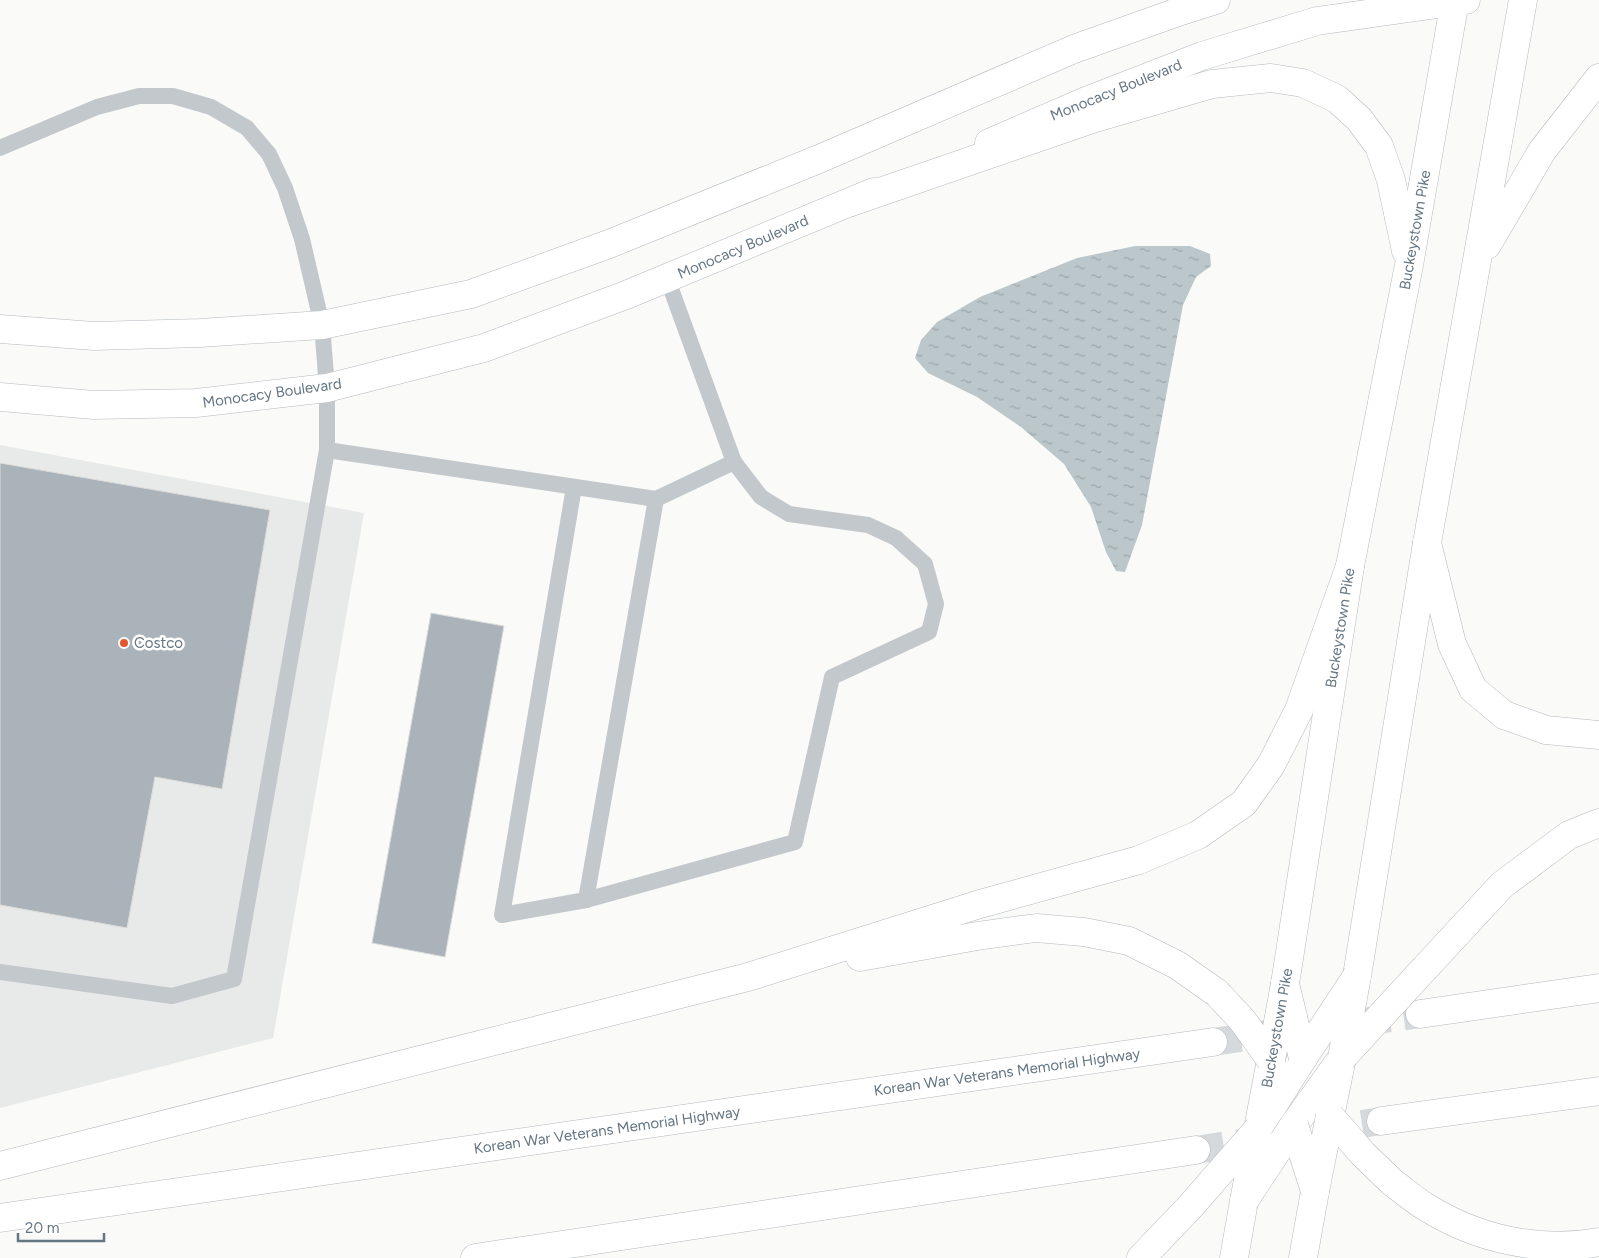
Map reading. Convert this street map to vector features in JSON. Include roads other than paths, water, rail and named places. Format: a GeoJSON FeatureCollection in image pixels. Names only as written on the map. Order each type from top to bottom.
{"type":"FeatureCollection","features":[{"type":"Feature","properties":{"kind":"main road"},"geometry":{"type":"LineString","coordinates":[[0,329],[94,336],[200,333],[322,325],[471,294],[600,248],[828,155],[1074,49],[1185,6],[1216,0]]}},
{"type":"Feature","properties":{"kind":"main road","name":"Monocacy Boulevard"},"geometry":{"type":"LineString","coordinates":[[0,397],[94,405],[196,403],[326,388],[484,348],[668,278],[1086,101],[1202,56],[1317,20],[1459,0]]}},
{"type":"Feature","properties":{"kind":"main road","name":"Buckeystown Pike"},"geometry":{"type":"LineString","coordinates":[[1234,1258],[1285,984],[1350,566],[1459,0]]}},
{"type":"Feature","properties":{"kind":"main road"},"geometry":{"type":"LineString","coordinates":[[1303,1258],[1357,976],[1427,543],[1523,0]]}},
{"type":"Feature","properties":{"kind":"main road"},"geometry":{"type":"LineString","coordinates":[[851,202],[1095,118],[1212,84],[1271,78],[1303,83],[1338,99],[1359,119],[1379,146],[1391,180],[1409,266]]}},
{"type":"Feature","properties":{"kind":"main road"},"geometry":{"type":"LineString","coordinates":[[1477,262],[1542,151],[1599,78]]}},
{"type":"Feature","properties":{"kind":"main road"},"geometry":{"type":"LineString","coordinates":[[1427,543],[1452,644],[1472,688],[1504,715],[1546,730],[1599,735]]}},
{"type":"Feature","properties":{"kind":"main road"},"geometry":{"type":"LineString","coordinates":[[0,1166],[748,976],[980,904],[1139,860],[1198,835],[1244,803],[1271,765],[1299,710],[1350,566]]}},
{"type":"Feature","properties":{"kind":"main road"},"geometry":{"type":"LineString","coordinates":[[1244,1201],[1317,1091],[1342,1058],[1502,885],[1569,835],[1599,823]]}},
{"type":"Feature","properties":{"kind":"main road"},"geometry":{"type":"LineString","coordinates":[[748,976],[977,936],[1036,928],[1084,932],[1129,941],[1177,965],[1217,993],[1243,1021],[1271,1060],[1316,1191]]}},
{"type":"Feature","properties":{"kind":"main road"},"geometry":{"type":"LineString","coordinates":[[1141,1258],[1188,1209],[1258,1129],[1282,1089],[1357,976]]}},
{"type":"Feature","properties":{"kind":"main road"},"geometry":{"type":"LineString","coordinates":[[1285,984],[1303,1058],[1330,1116],[1363,1154],[1392,1182],[1425,1207],[1459,1225],[1495,1238],[1537,1245],[1582,1246],[1599,1242]]}},
{"type":"Feature","properties":{"kind":"main road"},"geometry":{"type":"LineString","coordinates":[[1420,1014],[1599,988]]}},
{"type":"Feature","properties":{"kind":"main road","name":"Korean War Veterans Memorial Highway"},"geometry":{"type":"LineString","coordinates":[[0,1218],[1213,1042]]}},
{"type":"Feature","properties":{"kind":"main road"},"geometry":{"type":"LineString","coordinates":[[1381,1121],[1599,1091]]}},
{"type":"Feature","properties":{"kind":"main road"},"geometry":{"type":"LineString","coordinates":[[476,1258],[1196,1150]]}},
{"type":"Feature","properties":{"kind":"lane"},"geometry":{"type":"LineString","coordinates":[[0,148],[97,107],[139,96],[173,96],[211,107],[247,128],[268,154],[285,188],[302,239],[322,325],[327,450],[234,979],[172,996],[0,972]]}},
{"type":"Feature","properties":{"kind":"lane"},"geometry":{"type":"LineString","coordinates":[[574,487],[502,915],[586,900],[795,842],[832,677],[929,632],[936,604],[924,564],[896,538],[868,525],[789,514],[761,497],[734,462],[668,278]]}},
{"type":"Feature","properties":{"kind":"lane"},"geometry":{"type":"LineString","coordinates":[[327,450],[656,499],[734,462]]}},
{"type":"Feature","properties":{"kind":"lane"},"geometry":{"type":"LineString","coordinates":[[586,900],[656,499]]}},
{"type":"Feature","properties":{"kind":"water"},"geometry":{"type":"Polygon","coordinates":[[[1135,246],[1190,246],[1210,254],[1211,266],[1196,277],[1183,305],[1142,525],[1125,572],[1116,571],[1106,552],[1091,507],[1064,464],[1021,427],[977,397],[928,373],[915,358],[921,340],[937,322],[980,297],[1077,258],[1135,246]]]}},
{"type":"Feature","properties":{"kind":"tunnel"},"geometry":{"type":"LineString","coordinates":[[1362,1022],[1420,1014]]}},
{"type":"Feature","properties":{"kind":"tunnel"},"geometry":{"type":"LineString","coordinates":[[1213,1042],[1275,1033]]}},
{"type":"Feature","properties":{"kind":"tunnel"},"geometry":{"type":"LineString","coordinates":[[1196,1150],[1381,1121]]}},
{"type":"Feature","properties":{"kind":"place","name":"Costco"},"geometry":{"type":"Point","coordinates":[124,643]}}]}
